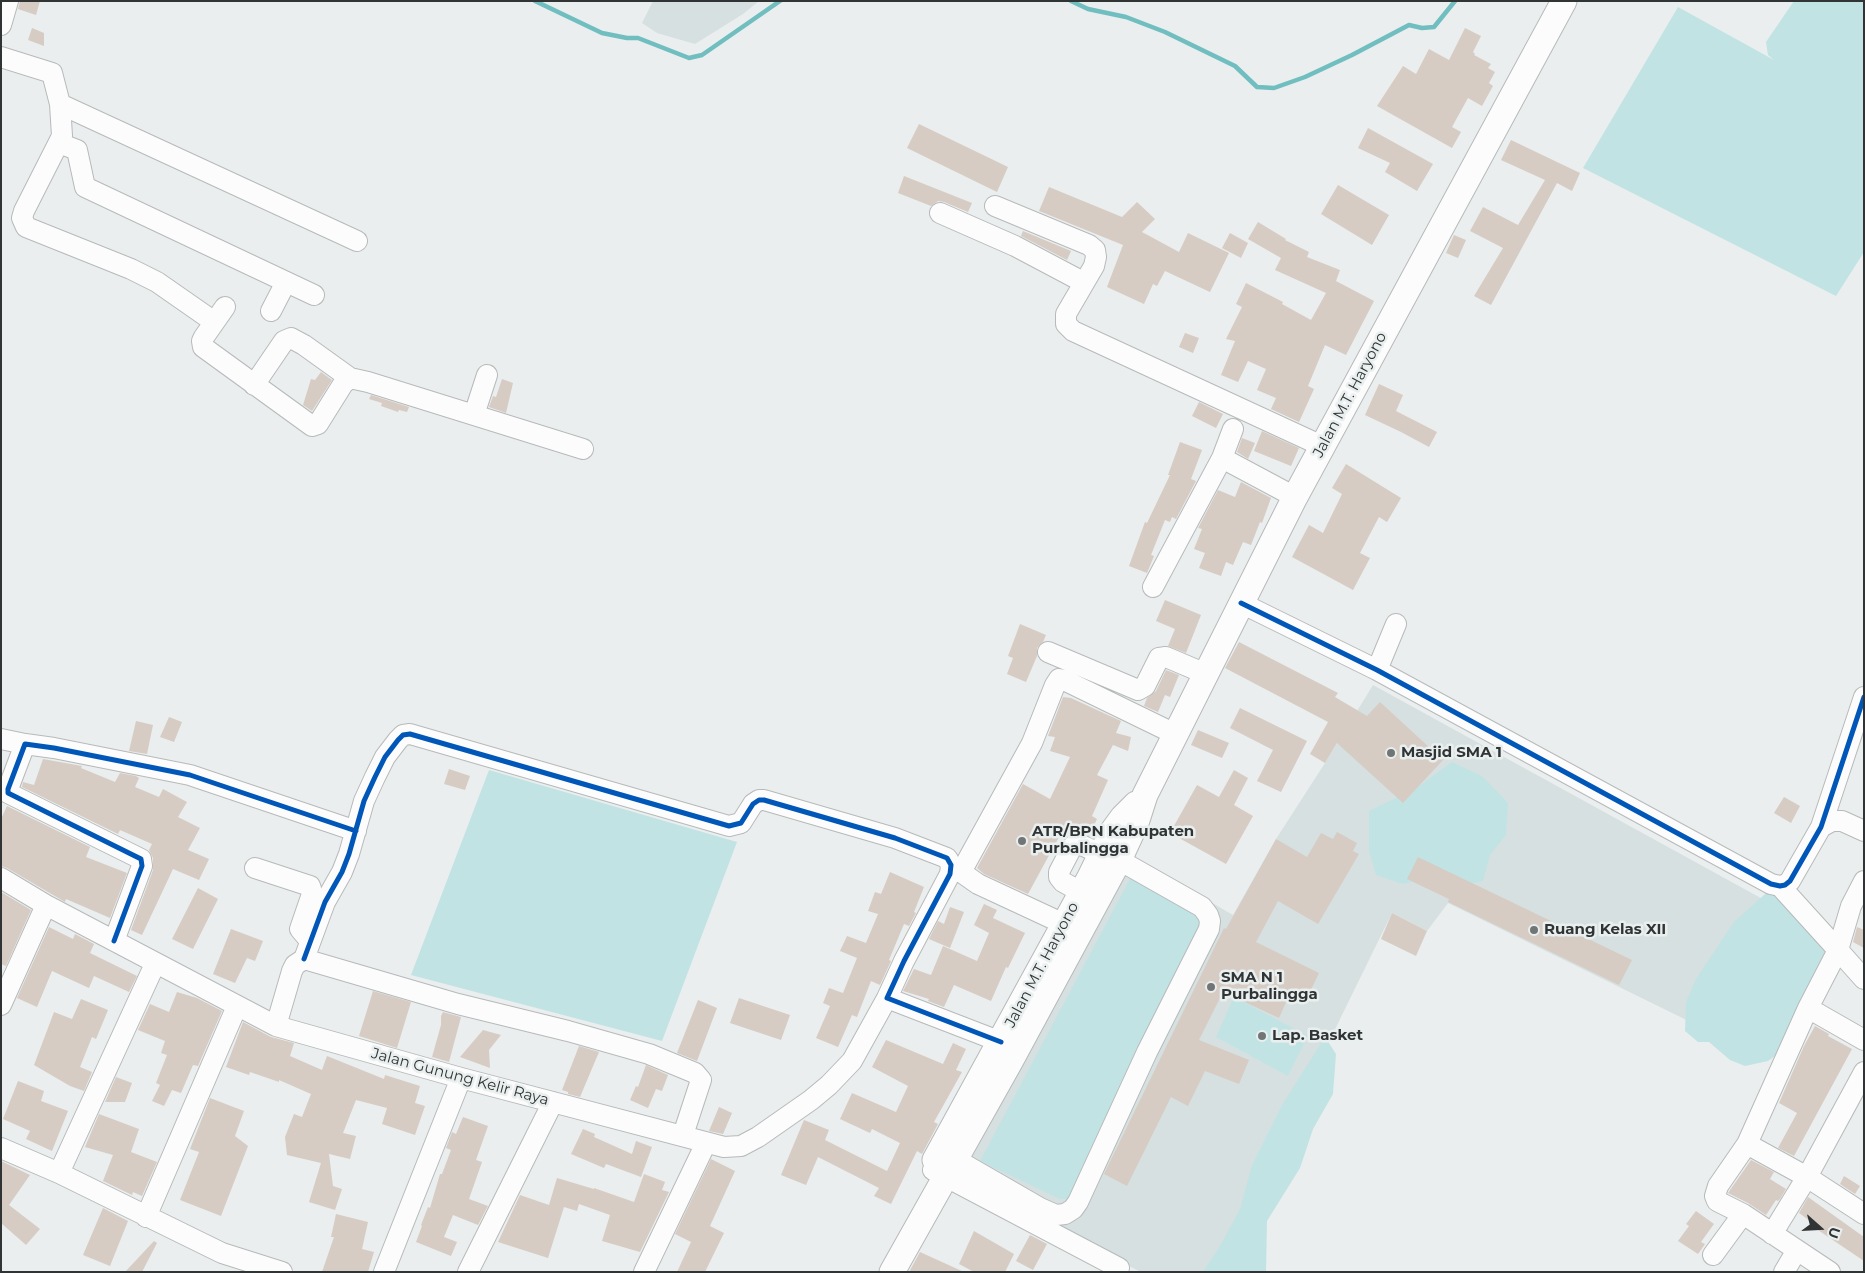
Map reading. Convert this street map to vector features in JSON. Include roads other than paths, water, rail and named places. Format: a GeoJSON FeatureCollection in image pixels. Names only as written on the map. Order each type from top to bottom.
{"type":"FeatureCollection","features":[{"type":"Feature","properties":{"kind":"main road","name":"Jalan M.T. Haryono"},"geometry":{"type":"LineString","coordinates":[[874,1272],[944,1168],[1010,1062],[1110,857],[1112,832],[1123,817],[1145,795],[1295,497],[1564,1]]}},
{"type":"Feature","properties":{"kind":"main road","name":"Jalan M.T. Haryono"},"geometry":{"type":"LineString","coordinates":[[892,1272],[944,1168],[1001,1042],[1081,892],[1110,857]]}},
{"type":"Feature","properties":{"kind":"street"},"geometry":{"type":"LineString","coordinates":[[1,25],[8,1]]}},
{"type":"Feature","properties":{"kind":"street"},"geometry":{"type":"LineString","coordinates":[[1,57],[52,72],[60,104],[62,130],[59,143],[24,211],[22,218],[26,227],[131,269],[219,314],[204,336],[202,341],[203,347],[312,426],[315,426],[329,409],[344,384],[350,378]]}},
{"type":"Feature","properties":{"kind":"street"},"geometry":{"type":"LineString","coordinates":[[60,104],[357,241]]}},
{"type":"Feature","properties":{"kind":"street"},"geometry":{"type":"LineString","coordinates":[[59,143],[77,150],[85,187],[314,295]]}},
{"type":"Feature","properties":{"kind":"street"},"geometry":{"type":"LineString","coordinates":[[995,206],[1089,245],[1095,250],[1094,266],[1083,282],[1065,318],[1066,324],[1073,331],[1322,446]]}},
{"type":"Feature","properties":{"kind":"street"},"geometry":{"type":"LineString","coordinates":[[940,213],[1015,246],[1083,282]]}},
{"type":"Feature","properties":{"kind":"street"},"geometry":{"type":"LineString","coordinates":[[271,311],[286,282]]}},
{"type":"Feature","properties":{"kind":"street"},"geometry":{"type":"LineString","coordinates":[[254,384],[287,338],[304,345],[350,378],[582,449]]}},
{"type":"Feature","properties":{"kind":"street"},"geometry":{"type":"LineString","coordinates":[[474,415],[488,375]]}},
{"type":"Feature","properties":{"kind":"street"},"geometry":{"type":"LineString","coordinates":[[1153,587],[1222,458],[1233,430]]}},
{"type":"Feature","properties":{"kind":"street"},"geometry":{"type":"LineString","coordinates":[[1222,458],[1295,497]]}},
{"type":"Feature","properties":{"kind":"street"},"geometry":{"type":"LineString","coordinates":[[1241,604],[1377,670],[1756,876],[1780,886],[1864,979]]}},
{"type":"Feature","properties":{"kind":"street"},"geometry":{"type":"LineString","coordinates":[[1377,670],[1396,624]]}},
{"type":"Feature","properties":{"kind":"street"},"geometry":{"type":"LineString","coordinates":[[1048,652],[1138,690],[1145,686],[1157,660],[1162,657],[1206,674]]}},
{"type":"Feature","properties":{"kind":"street","name":"Jalan Gunung Kelir Raya"},"geometry":{"type":"LineString","coordinates":[[1,878],[156,964],[266,1021],[461,1078],[683,1135],[706,1143],[724,1147],[741,1146],[758,1137],[811,1100],[829,1085],[852,1061],[888,998],[904,961],[947,880],[956,869],[1032,743],[1059,679],[1175,734]]}},
{"type":"Feature","properties":{"kind":"street"},"geometry":{"type":"LineString","coordinates":[[1780,886],[1790,881],[1821,826],[1864,697]]}},
{"type":"Feature","properties":{"kind":"street"},"geometry":{"type":"LineString","coordinates":[[266,1021],[298,962],[325,902],[342,872],[350,829],[385,758],[403,735],[410,734],[729,826],[741,823],[753,804],[759,800],[764,800],[895,838],[947,858],[956,869],[978,884],[1064,924]]}},
{"type":"Feature","properties":{"kind":"street"},"geometry":{"type":"LineString","coordinates":[[1,739],[190,775],[350,829]]}},
{"type":"Feature","properties":{"kind":"street"},"geometry":{"type":"LineString","coordinates":[[25,744],[8,793],[140,859],[142,866],[114,941]]}},
{"type":"Feature","properties":{"kind":"street"},"geometry":{"type":"LineString","coordinates":[[1821,826],[1842,821],[1864,831]]}},
{"type":"Feature","properties":{"kind":"street"},"geometry":{"type":"LineString","coordinates":[[944,1168],[1056,1215],[1065,1214],[1073,1209],[1078,1202],[1147,1052],[1209,929],[1210,921],[1202,907],[1110,857]]}},
{"type":"Feature","properties":{"kind":"street"},"geometry":{"type":"LineString","coordinates":[[255,868],[310,886],[312,894],[301,926],[306,943]]}},
{"type":"Feature","properties":{"kind":"street"},"geometry":{"type":"LineString","coordinates":[[1830,1272],[1743,1214],[1717,1201],[1715,1196],[1718,1186],[1747,1144],[1808,1008],[1838,950],[1851,906],[1864,881]]}},
{"type":"Feature","properties":{"kind":"street"},"geometry":{"type":"LineString","coordinates":[[1,1005],[46,904]]}},
{"type":"Feature","properties":{"kind":"street"},"geometry":{"type":"LineString","coordinates":[[306,943],[458,1004],[568,1031],[649,1054],[695,1073],[701,1080],[683,1135]]}},
{"type":"Feature","properties":{"kind":"street"},"geometry":{"type":"LineString","coordinates":[[59,1173],[156,964]]}},
{"type":"Feature","properties":{"kind":"street"},"geometry":{"type":"LineString","coordinates":[[888,998],[1001,1042]]}},
{"type":"Feature","properties":{"kind":"street"},"geometry":{"type":"LineString","coordinates":[[146,1217],[236,1006]]}},
{"type":"Feature","properties":{"kind":"street"},"geometry":{"type":"LineString","coordinates":[[1808,1008],[1864,1040]]}},
{"type":"Feature","properties":{"kind":"street"},"geometry":{"type":"LineString","coordinates":[[1772,1234],[1807,1177],[1864,1072]]}},
{"type":"Feature","properties":{"kind":"street"},"geometry":{"type":"LineString","coordinates":[[384,1272],[461,1078]]}},
{"type":"Feature","properties":{"kind":"street"},"geometry":{"type":"LineString","coordinates":[[468,1272],[553,1102]]}},
{"type":"Feature","properties":{"kind":"street"},"geometry":{"type":"LineString","coordinates":[[644,1272],[706,1143]]}},
{"type":"Feature","properties":{"kind":"street"},"geometry":{"type":"LineString","coordinates":[[1747,1144],[1807,1177],[1864,1214]]}},
{"type":"Feature","properties":{"kind":"street"},"geometry":{"type":"LineString","coordinates":[[1,1148],[59,1173],[222,1253],[267,1267]]}},
{"type":"Feature","properties":{"kind":"street"},"geometry":{"type":"LineString","coordinates":[[944,1168],[1121,1271]]}},
{"type":"Feature","properties":{"kind":"street"},"geometry":{"type":"LineString","coordinates":[[1713,1255],[1743,1214]]}},
{"type":"Feature","properties":{"kind":"street"},"geometry":{"type":"LineString","coordinates":[[1784,1272],[1797,1250]]}},
{"type":"Feature","properties":{"kind":"waterway"},"geometry":{"type":"LineString","coordinates":[[535,1],[602,33],[627,38],[638,38],[689,58],[702,55],[780,1]]}},
{"type":"Feature","properties":{"kind":"waterway"},"geometry":{"type":"LineString","coordinates":[[1071,1],[1088,9],[1126,17],[1165,32],[1235,66],[1257,87],[1274,88],[1305,77],[1409,25],[1422,28],[1434,27],[1455,1]]}},
{"type":"Feature","properties":{"kind":"place","name":"Masjid SMA 1"},"geometry":{"type":"Point","coordinates":[1391,753]}},
{"type":"Feature","properties":{"kind":"place","name":"ATR/BPN Kabupaten Purbalingga"},"geometry":{"type":"Point","coordinates":[1022,841]}},
{"type":"Feature","properties":{"kind":"place","name":"Ruang Kelas XII"},"geometry":{"type":"Point","coordinates":[1534,930]}},
{"type":"Feature","properties":{"kind":"place","name":"SMA N 1 Purbalingga"},"geometry":{"type":"Point","coordinates":[1211,987]}},
{"type":"Feature","properties":{"kind":"place","name":"Lap. Basket"},"geometry":{"type":"Point","coordinates":[1262,1036]}}]}
